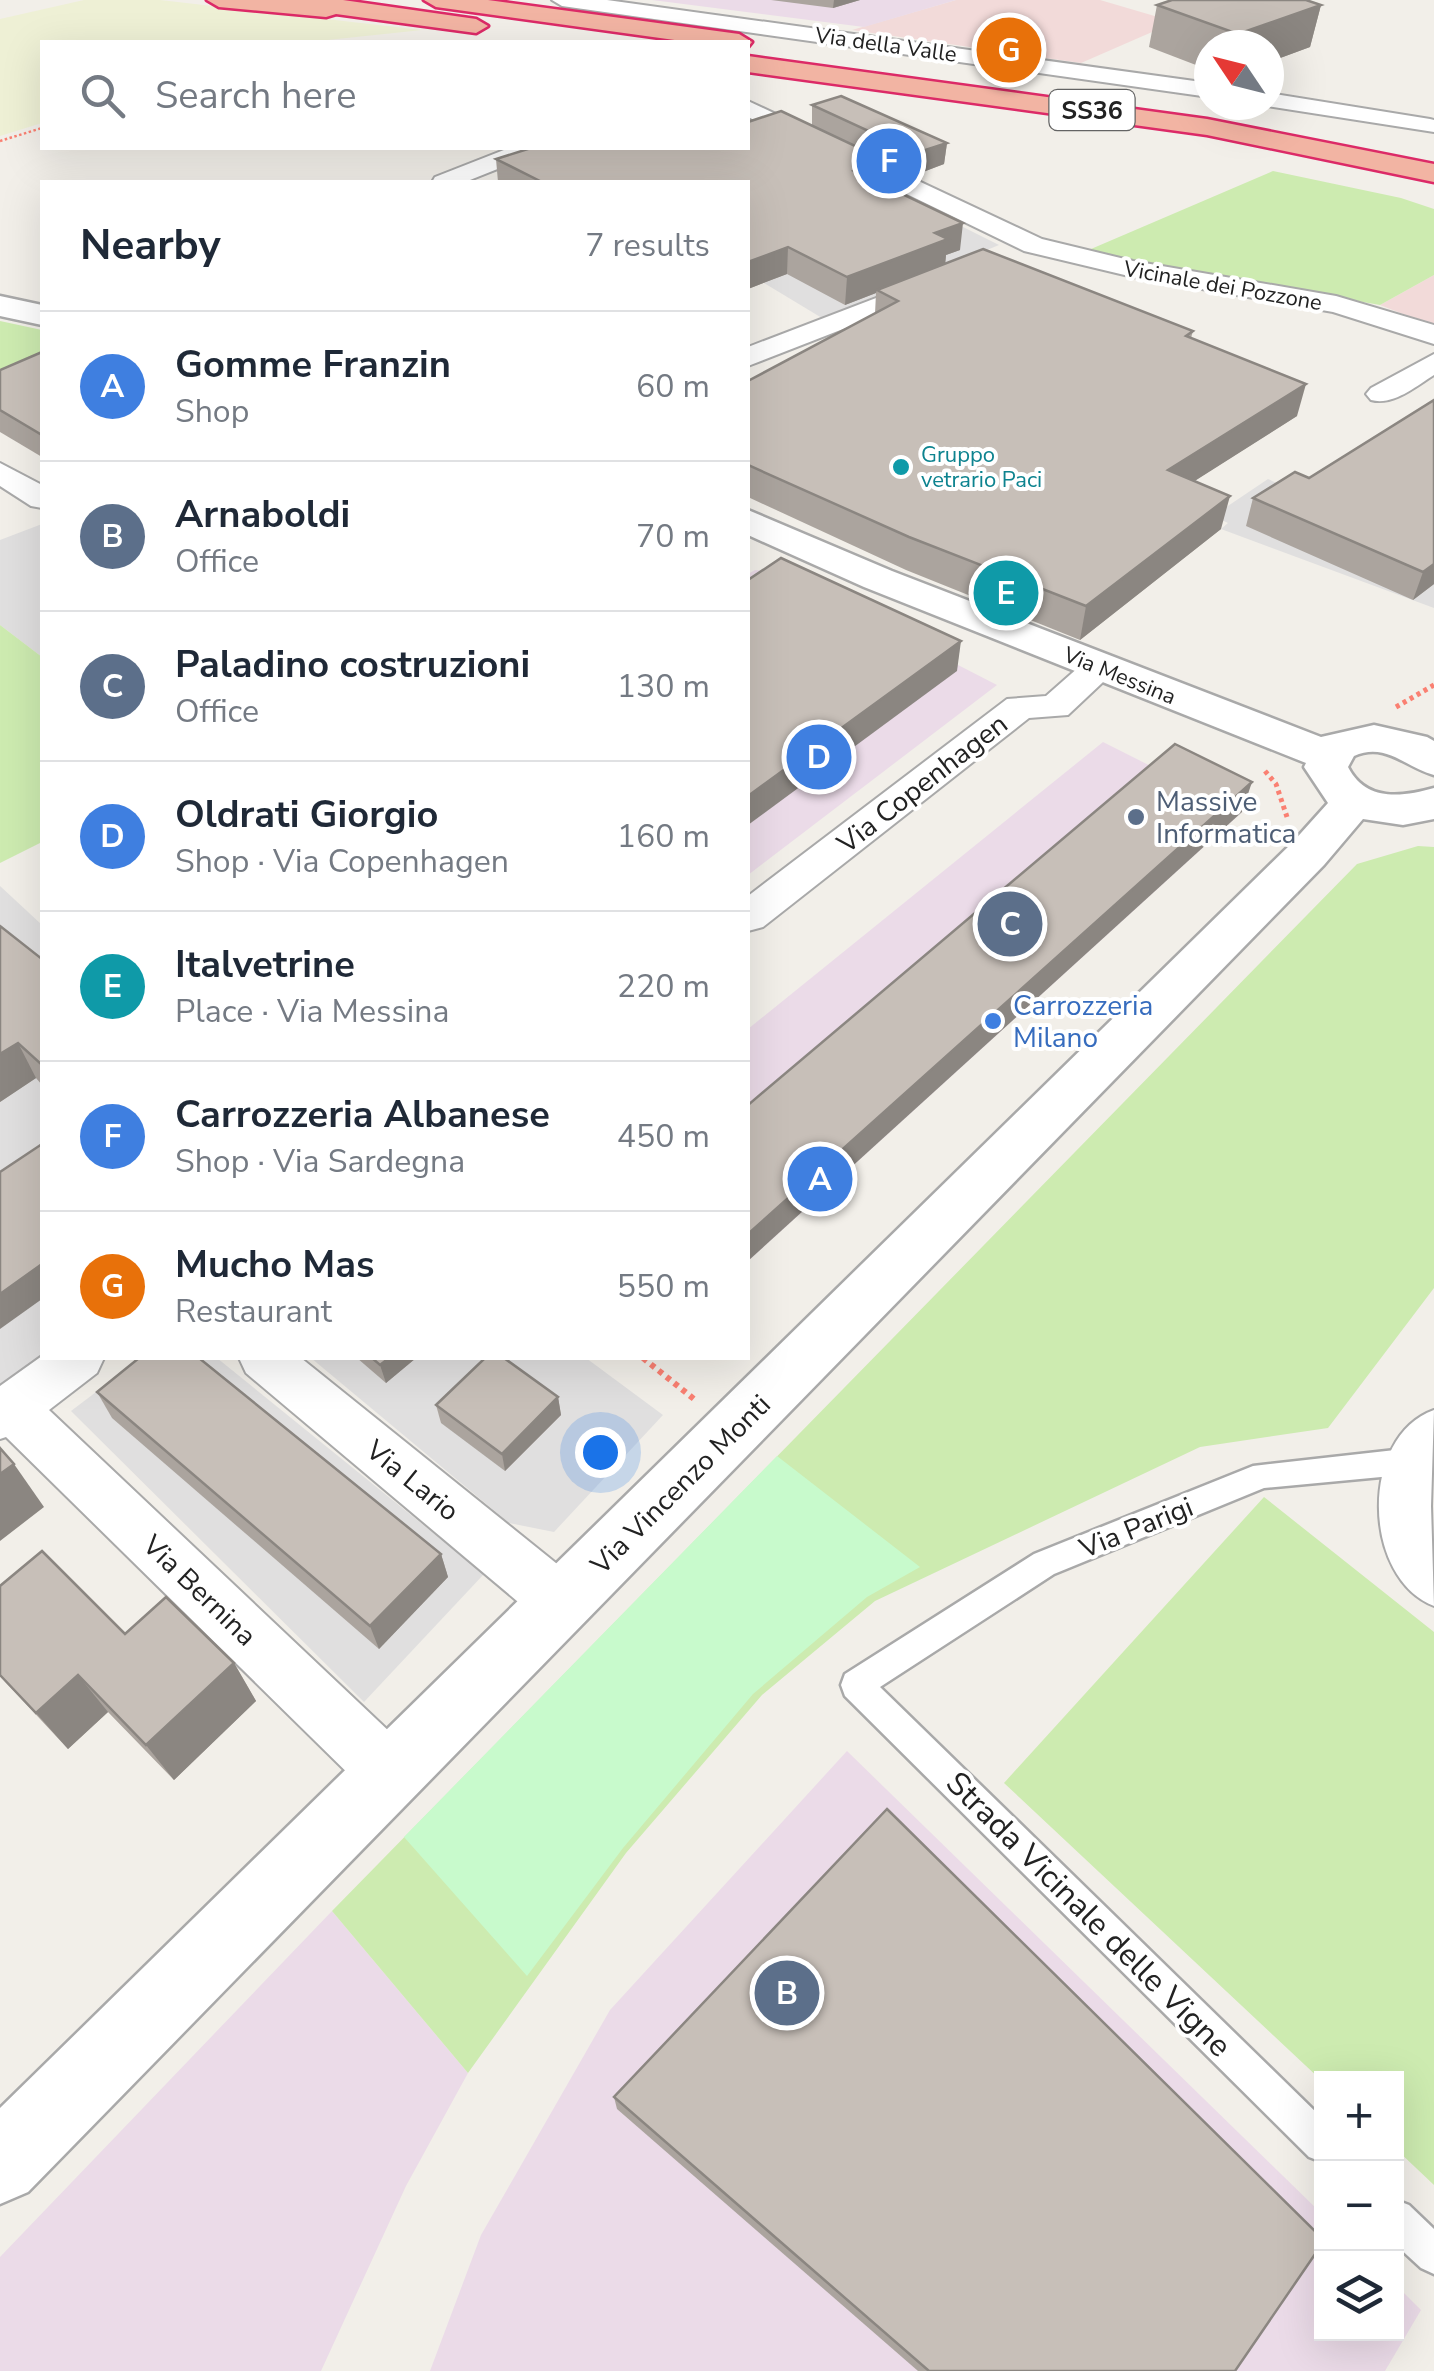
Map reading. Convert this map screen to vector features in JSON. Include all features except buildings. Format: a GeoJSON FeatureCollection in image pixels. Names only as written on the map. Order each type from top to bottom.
{"type":"FeatureCollection","features":[{"type":"Feature","properties":{"kind":"highway"},"geometry":{"type":"LineString","coordinates":[[220,0],[436,5],[581,40]]}},
{"type":"Feature","properties":{"kind":"highway"},"geometry":{"type":"LineString","coordinates":[[291,0],[436,5],[723,40]]}},
{"type":"Feature","properties":{"kind":"highway","name":"SS36"},"geometry":{"type":"LineString","coordinates":[[750,44],[1210,110],[1433,133]]}},
{"type":"Feature","properties":{"kind":"highway","name":"SS36"},"geometry":{"type":"LineString","coordinates":[[750,64],[1207,128],[1434,173]]}},
{"type":"Feature","properties":{"kind":"street","name":"Via della Valle"},"geometry":{"type":"LineString","coordinates":[[562,0],[1194,88]]}},
{"type":"Feature","properties":{"kind":"street"},"geometry":{"type":"LineString","coordinates":[[1284,103],[1433,133]]}},
{"type":"Feature","properties":{"kind":"street","name":"Vicinale dei Pozzone"},"geometry":{"type":"LineString","coordinates":[[750,109],[1033,245],[1080,260],[1371,311],[1424,330]]}},
{"type":"Feature","properties":{"kind":"street"},"geometry":{"type":"LineString","coordinates":[[449,180],[524,150]]}},
{"type":"Feature","properties":{"kind":"street"},"geometry":{"type":"LineString","coordinates":[[997,259],[1033,245]]}},
{"type":"Feature","properties":{"kind":"street"},"geometry":{"type":"LineString","coordinates":[[750,356],[962,273]]}},
{"type":"Feature","properties":{"kind":"street"},"geometry":{"type":"LineString","coordinates":[[0,306],[40,316]]}},
{"type":"Feature","properties":{"kind":"street"},"geometry":{"type":"LineString","coordinates":[[1381,394],[1434,362]]}},
{"type":"Feature","properties":{"kind":"street"},"geometry":{"type":"LineString","coordinates":[[0,472],[33,506]]}},
{"type":"Feature","properties":{"kind":"street","name":"Via Messina"},"geometry":{"type":"LineString","coordinates":[[750,524],[1101,668],[1342,778],[1396,811],[1416,810],[1434,803]]}},
{"type":"Feature","properties":{"kind":"street","name":"Via Copenhagen"},"geometry":{"type":"LineString","coordinates":[[750,915],[1020,707],[1055,706],[1101,668]]}},
{"type":"Feature","properties":{"kind":"street"},"geometry":{"type":"LineString","coordinates":[[1342,778],[1336,747],[1361,738],[1416,735]]}},
{"type":"Feature","properties":{"kind":"street","name":"Via Vincenzo Monti"},"geometry":{"type":"LineString","coordinates":[[0,2164],[1308,854],[1342,778]]}},
{"type":"Feature","properties":{"kind":"street"},"geometry":{"type":"LineString","coordinates":[[6,1412],[75,1360]]}},
{"type":"Feature","properties":{"kind":"street","name":"Via Lario"},"geometry":{"type":"LineString","coordinates":[[266,1360],[562,1603]]}},
{"type":"Feature","properties":{"kind":"street","name":"Via Bernina"},"geometry":{"type":"LineString","coordinates":[[6,1412],[390,1772]]}},
{"type":"Feature","properties":{"kind":"street"},"geometry":{"type":"LineString","coordinates":[[1424,1447],[1400,1511],[1416,1554],[1434,1580]]}},
{"type":"Feature","properties":{"kind":"lane","name":"Via Parigi"},"geometry":{"type":"LineString","coordinates":[[856,1685],[1044,1564],[1263,1475],[1424,1447]]}},
{"type":"Feature","properties":{"kind":"lane","name":"Strada Vicinale delle Vigne"},"geometry":{"type":"LineString","coordinates":[[856,1685],[1314,2136]]}},
{"type":"Feature","properties":{"kind":"lane"},"geometry":{"type":"LineString","coordinates":[[1404,2226],[1434,2255]]}},
{"type":"Feature","properties":{"kind":"path"},"geometry":{"type":"LineString","coordinates":[[0,141],[40,129]]}},
{"type":"Feature","properties":{"kind":"path"},"geometry":{"type":"LineString","coordinates":[[1416,735],[1434,686]]}},
{"type":"Feature","properties":{"kind":"path"},"geometry":{"type":"LineString","coordinates":[[1261,766],[1285,803],[1287,817],[1282,828]]}},
{"type":"Feature","properties":{"kind":"path"},"geometry":{"type":"LineString","coordinates":[[646,1360],[735,1430]]}},
{"type":"Feature","properties":{"kind":"shaded area"},"geometry":{"type":"Polygon","coordinates":[[[652,0],[956,0],[864,27],[652,0]]]}},
{"type":"Feature","properties":{"kind":"shaded area"},"geometry":{"type":"Polygon","coordinates":[[[956,0],[1100,0],[1175,22],[1081,63],[852,30],[956,0]]]}},
{"type":"Feature","properties":{"kind":"shaded area"},"geometry":{"type":"Polygon","coordinates":[[[939,215],[999,245],[822,318],[764,283],[939,215]]]}},
{"type":"Feature","properties":{"kind":"shaded area"},"geometry":{"type":"Polygon","coordinates":[[[1434,275],[1434,326],[1380,305],[1434,275]]]}},
{"type":"Feature","properties":{"kind":"shaded area"},"geometry":{"type":"Polygon","coordinates":[[[1268,479],[1434,556],[1434,608],[1221,529],[1228,523],[1213,516],[1268,479]]]}},
{"type":"Feature","properties":{"kind":"shaded area"},"geometry":{"type":"Polygon","coordinates":[[[40,525],[40,655],[0,625],[0,540],[40,525]]]}},
{"type":"Feature","properties":{"kind":"shaded area"},"geometry":{"type":"Polygon","coordinates":[[[777,572],[997,685],[750,873],[750,573],[777,572]]]}},
{"type":"Feature","properties":{"kind":"shaded area"},"geometry":{"type":"Polygon","coordinates":[[[1103,742],[1242,812],[750,1259],[750,1027],[1103,742]]]}},
{"type":"Feature","properties":{"kind":"shaded area"},"geometry":{"type":"Polygon","coordinates":[[[0,886],[40,923],[40,1357],[0,1387],[0,886]]]}},
{"type":"Feature","properties":{"kind":"shaded area"},"geometry":{"type":"Polygon","coordinates":[[[138,1360],[219,1360],[484,1574],[364,1702],[71,1411],[138,1360]]]}},
{"type":"Feature","properties":{"kind":"shaded area"},"geometry":{"type":"Polygon","coordinates":[[[313,1360],[589,1360],[663,1415],[554,1532],[509,1523],[313,1360]]]}},
{"type":"Feature","properties":{"kind":"shaded area"},"geometry":{"type":"Polygon","coordinates":[[[847,1751],[1314,2206],[1314,2341],[1403,2341],[1385,2371],[430,2371],[481,2235],[610,2010],[847,1751]]]}},
{"type":"Feature","properties":{"kind":"shaded area"},"geometry":{"type":"Polygon","coordinates":[[[332,1911],[468,2073],[406,2186],[321,2371],[0,2371],[0,2257],[332,1911]]]}},
{"type":"Feature","properties":{"kind":"shaded area"},"geometry":{"type":"Polygon","coordinates":[[[1404,2293],[1421,2310],[1404,2339],[1404,2293]]]}},
{"type":"Feature","properties":{"kind":"green space"},"geometry":{"type":"Polygon","coordinates":[[[84,0],[160,0],[422,30],[328,40],[40,40],[40,124],[0,136],[0,19],[84,0]]]}},
{"type":"Feature","properties":{"kind":"green space"},"geometry":{"type":"Polygon","coordinates":[[[1273,171],[1401,198],[1434,209],[1434,275],[1380,305],[1117,259],[1091,249],[1273,171]]]}},
{"type":"Feature","properties":{"kind":"green space"},"geometry":{"type":"Polygon","coordinates":[[[0,321],[40,330],[40,370],[0,388],[0,321]]]}},
{"type":"Feature","properties":{"kind":"green space"},"geometry":{"type":"Polygon","coordinates":[[[0,625],[40,655],[40,843],[0,863],[0,625]]]}},
{"type":"Feature","properties":{"kind":"green space"},"geometry":{"type":"Polygon","coordinates":[[[1418,846],[1434,847],[1434,1288],[1328,1428],[1200,1447],[875,1601],[762,1695],[626,1853],[468,2073],[332,1911],[1357,864],[1418,846]]]}},
{"type":"Feature","properties":{"kind":"green space"},"geometry":{"type":"Polygon","coordinates":[[[777,1456],[920,1567],[867,1597],[753,1694],[623,1848],[527,1976],[404,1837],[777,1456]]]}},
{"type":"Feature","properties":{"kind":"green space"},"geometry":{"type":"Polygon","coordinates":[[[1264,1497],[1434,1632],[1434,2185],[1404,2157],[1404,2071],[1314,2073],[1004,1783],[1264,1497]]]}},
{"type":"Feature","properties":{"kind":"place","name":"Mucho Mas"},"geometry":{"type":"Point","coordinates":[1009,50]}},
{"type":"Feature","properties":{"kind":"place","name":"Carrozzeria Albanese"},"geometry":{"type":"Point","coordinates":[889,161]}},
{"type":"Feature","properties":{"kind":"place","name":"Gruppo vetrario Paci"},"geometry":{"type":"Point","coordinates":[901,467]}},
{"type":"Feature","properties":{"kind":"place","name":"Italvetrine"},"geometry":{"type":"Point","coordinates":[1006,593]}},
{"type":"Feature","properties":{"kind":"place","name":"Oldrati Giorgio"},"geometry":{"type":"Point","coordinates":[819,757]}},
{"type":"Feature","properties":{"kind":"place","name":"Massive Informatica"},"geometry":{"type":"Point","coordinates":[1136,817]}},
{"type":"Feature","properties":{"kind":"place","name":"Paladino costruzioni"},"geometry":{"type":"Point","coordinates":[1010,924]}},
{"type":"Feature","properties":{"kind":"place","name":"Carrozzeria Milano"},"geometry":{"type":"Point","coordinates":[993,1021]}},
{"type":"Feature","properties":{"kind":"place","name":"Gomme Franzin"},"geometry":{"type":"Point","coordinates":[820,1179]}},
{"type":"Feature","properties":{"kind":"place","name":"Arnaboldi"},"geometry":{"type":"Point","coordinates":[787,1993]}}]}
